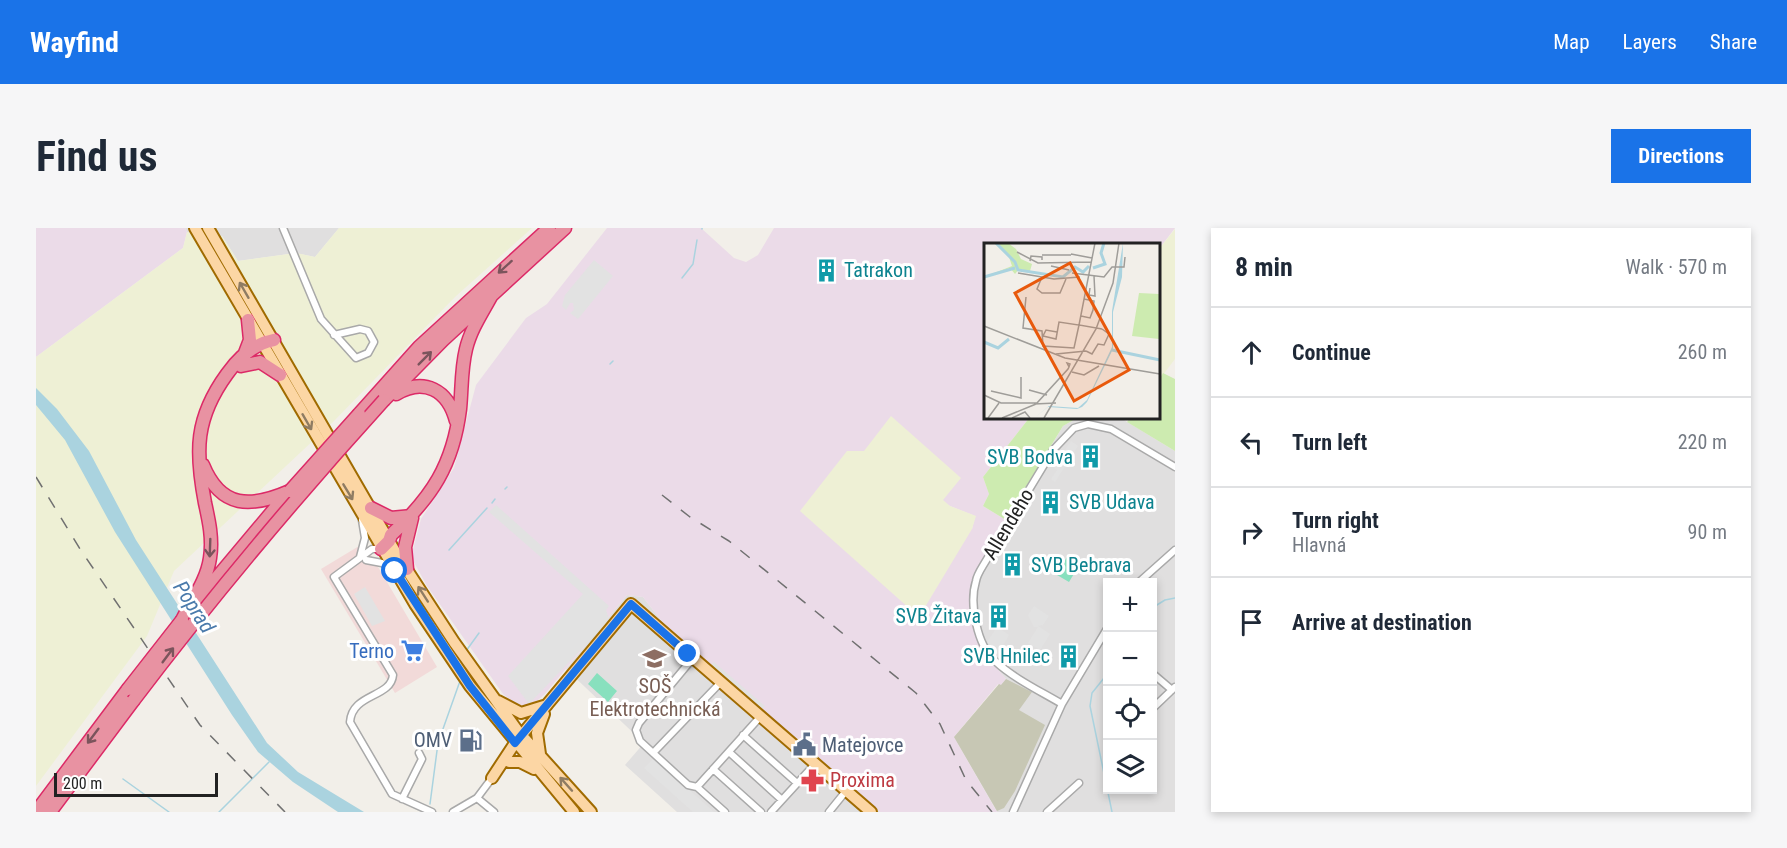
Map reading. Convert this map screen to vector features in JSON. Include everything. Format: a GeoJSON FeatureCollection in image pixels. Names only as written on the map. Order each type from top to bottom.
{"type":"FeatureCollection","features":[{"type":"Feature","properties":{"kind":"highway"},"geometry":{"type":"LineString","coordinates":[[50,812],[182,620],[290,491],[419,347],[549,228]]}},
{"type":"Feature","properties":{"kind":"highway"},"geometry":{"type":"LineString","coordinates":[[36,812],[297,496],[384,400],[494,291],[565,228]]}},
{"type":"Feature","properties":{"kind":"highway"},"geometry":{"type":"LineString","coordinates":[[385,545],[391,534],[413,515],[439,481],[450,454],[462,369],[469,340],[494,291]]}},
{"type":"Feature","properties":{"kind":"highway"},"geometry":{"type":"LineString","coordinates":[[248,320],[250,340],[243,360],[222,387],[205,422],[202,463],[216,488],[228,497],[253,504],[266,502],[290,491]]}},
{"type":"Feature","properties":{"kind":"highway"},"geometry":{"type":"LineString","coordinates":[[182,620],[206,572],[210,558],[209,524],[202,490],[198,446],[201,422],[217,389],[243,360],[274,340]]}},
{"type":"Feature","properties":{"kind":"highway"},"geometry":{"type":"LineString","coordinates":[[243,360],[260,362],[280,375]]}},
{"type":"Feature","properties":{"kind":"highway"},"geometry":{"type":"LineString","coordinates":[[384,400],[405,388],[419,385],[431,387],[448,400],[455,429]]}},
{"type":"Feature","properties":{"kind":"highway"},"geometry":{"type":"LineString","coordinates":[[366,511],[391,518],[413,515]]}},
{"type":"Feature","properties":{"kind":"highway"},"geometry":{"type":"LineString","coordinates":[[401,570],[407,530],[413,515]]}},
{"type":"Feature","properties":{"kind":"highway"},"geometry":{"type":"LineString","coordinates":[[385,545],[397,541],[407,530]]}},
{"type":"Feature","properties":{"kind":"main road"},"geometry":{"type":"LineString","coordinates":[[195,228],[262,346],[366,511]]}},
{"type":"Feature","properties":{"kind":"main road"},"geometry":{"type":"LineString","coordinates":[[208,228],[274,340],[385,545],[503,729],[541,757],[591,812]]}},
{"type":"Feature","properties":{"kind":"main road"},"geometry":{"type":"LineString","coordinates":[[401,570],[464,667],[491,696],[538,771],[574,812]]}},
{"type":"Feature","properties":{"kind":"main road"},"geometry":{"type":"LineString","coordinates":[[521,742],[548,705],[631,604],[814,765],[871,812]]}},
{"type":"Feature","properties":{"kind":"main road"},"geometry":{"type":"LineString","coordinates":[[491,696],[521,713],[548,705]]}},
{"type":"Feature","properties":{"kind":"main road"},"geometry":{"type":"LineString","coordinates":[[541,757],[537,733],[548,705]]}},
{"type":"Feature","properties":{"kind":"main road"},"geometry":{"type":"LineString","coordinates":[[492,778],[542,719]]}},
{"type":"Feature","properties":{"kind":"main road"},"geometry":{"type":"LineString","coordinates":[[503,729],[506,760]]}},
{"type":"Feature","properties":{"kind":"main road"},"geometry":{"type":"LineString","coordinates":[[506,760],[520,762],[538,771]]}},
{"type":"Feature","properties":{"kind":"street"},"geometry":{"type":"LineString","coordinates":[[283,228],[321,319],[334,336],[356,358],[368,353],[374,342],[368,331],[360,329],[334,336]]}},
{"type":"Feature","properties":{"kind":"street","name":"Allendeho"},"geometry":{"type":"LineString","coordinates":[[1062,704],[1003,667],[987,652],[980,635],[975,581],[1053,450],[1074,428],[1088,424],[1111,429],[1175,467]]}},
{"type":"Feature","properties":{"kind":"street"},"geometry":{"type":"LineString","coordinates":[[358,562],[365,538],[366,511]]}},
{"type":"Feature","properties":{"kind":"street"},"geometry":{"type":"LineString","coordinates":[[358,562],[366,560],[385,545]]}},
{"type":"Feature","properties":{"kind":"street"},"geometry":{"type":"LineString","coordinates":[[385,545],[372,549],[358,562],[334,577],[393,675],[389,686],[356,704],[351,712],[350,722],[386,787],[402,799],[432,812]]}},
{"type":"Feature","properties":{"kind":"street"},"geometry":{"type":"LineString","coordinates":[[1143,578],[1175,550]]}},
{"type":"Feature","properties":{"kind":"street"},"geometry":{"type":"LineString","coordinates":[[366,560],[401,570]]}},
{"type":"Feature","properties":{"kind":"street"},"geometry":{"type":"LineString","coordinates":[[1013,812],[1062,704],[1104,632]]}},
{"type":"Feature","properties":{"kind":"street"},"geometry":{"type":"LineString","coordinates":[[693,658],[637,727],[638,738],[688,785],[697,787],[725,812]]}},
{"type":"Feature","properties":{"kind":"street"},"geometry":{"type":"LineString","coordinates":[[1157,677],[1173,689],[1157,704]]}},
{"type":"Feature","properties":{"kind":"street"},"geometry":{"type":"LineString","coordinates":[[653,753],[721,682]]}},
{"type":"Feature","properties":{"kind":"street"},"geometry":{"type":"LineString","coordinates":[[697,787],[760,717]]}},
{"type":"Feature","properties":{"kind":"street"},"geometry":{"type":"LineString","coordinates":[[743,735],[797,783]]}},
{"type":"Feature","properties":{"kind":"street"},"geometry":{"type":"LineString","coordinates":[[729,752],[782,800]]}},
{"type":"Feature","properties":{"kind":"street"},"geometry":{"type":"LineString","coordinates":[[402,799],[422,759],[419,753]]}},
{"type":"Feature","properties":{"kind":"street"},"geometry":{"type":"LineString","coordinates":[[771,812],[814,765]]}},
{"type":"Feature","properties":{"kind":"street"},"geometry":{"type":"LineString","coordinates":[[713,769],[761,812]]}},
{"type":"Feature","properties":{"kind":"street"},"geometry":{"type":"LineString","coordinates":[[453,812],[477,798],[492,778]]}},
{"type":"Feature","properties":{"kind":"street"},"geometry":{"type":"LineString","coordinates":[[1047,812],[1079,783]]}},
{"type":"Feature","properties":{"kind":"street"},"geometry":{"type":"LineString","coordinates":[[829,812],[846,791]]}},
{"type":"Feature","properties":{"kind":"street"},"geometry":{"type":"LineString","coordinates":[[477,798],[494,812]]}},
{"type":"Feature","properties":{"kind":"shaded area"},"geometry":{"type":"Polygon","coordinates":[[[36,228],[185,228],[187,232],[183,248],[36,357],[36,228]]]}},
{"type":"Feature","properties":{"kind":"shaded area"},"geometry":{"type":"Polygon","coordinates":[[[185,228],[339,228],[315,257],[296,253],[238,261],[222,236],[187,232],[185,228]]]}},
{"type":"Feature","properties":{"kind":"shaded area"},"geometry":{"type":"Polygon","coordinates":[[[339,228],[532,228],[455,297],[333,422],[174,571],[147,636],[36,786],[36,357],[183,248],[187,232],[222,236],[238,261],[296,253],[315,257],[339,228]]]}},
{"type":"Feature","properties":{"kind":"shaded area"},"geometry":{"type":"Polygon","coordinates":[[[607,228],[701,228],[734,258],[746,262],[758,255],[774,228],[1175,228],[1160,248],[1160,243],[984,243],[984,418],[1029,418],[983,477],[989,494],[983,506],[1006,520],[973,578],[971,608],[979,639],[989,659],[1006,679],[1000,686],[998,684],[954,737],[997,812],[880,812],[686,644],[660,619],[643,597],[627,595],[545,694],[531,706],[517,705],[503,694],[427,586],[411,557],[421,519],[454,468],[476,385],[526,318],[547,304],[607,228]],[[864,451],[972,529],[975,516],[950,506],[864,451]]]}},
{"type":"Feature","properties":{"kind":"shaded area"},"geometry":{"type":"Polygon","coordinates":[[[1175,229],[1175,359],[1160,379],[1160,248],[1175,229]]]}},
{"type":"Feature","properties":{"kind":"shaded area"},"geometry":{"type":"Polygon","coordinates":[[[594,260],[613,276],[578,319],[570,313],[574,310],[573,303],[570,303],[566,310],[562,306],[565,295],[594,260]]]}},
{"type":"Feature","properties":{"kind":"shaded area"},"geometry":{"type":"Polygon","coordinates":[[[891,416],[961,478],[943,500],[950,506],[976,516],[972,529],[919,617],[800,511],[847,451],[864,451],[891,416]]]}},
{"type":"Feature","properties":{"kind":"shaded area"},"geometry":{"type":"Polygon","coordinates":[[[1077,418],[1121,418],[1175,451],[1175,812],[997,812],[954,737],[1006,679],[989,659],[979,639],[971,608],[973,578],[1063,426],[1077,418]]]}},
{"type":"Feature","properties":{"kind":"shaded area"},"geometry":{"type":"Polygon","coordinates":[[[1071,441],[1078,446],[1055,482],[1051,479],[1057,470],[1054,468],[1071,441]]]}},
{"type":"Feature","properties":{"kind":"shaded area"},"geometry":{"type":"Polygon","coordinates":[[[496,505],[609,606],[606,610],[609,619],[529,704],[508,676],[583,594],[489,512],[496,505]]]}},
{"type":"Feature","properties":{"kind":"shaded area"},"geometry":{"type":"Polygon","coordinates":[[[364,543],[437,667],[395,693],[321,569],[364,543]]]}},
{"type":"Feature","properties":{"kind":"shaded area"},"geometry":{"type":"Polygon","coordinates":[[[365,587],[385,621],[372,626],[354,594],[365,587]]]}},
{"type":"Feature","properties":{"kind":"shaded area"},"geometry":{"type":"Polygon","coordinates":[[[627,595],[643,597],[660,619],[686,644],[880,812],[677,812],[625,765],[644,743],[566,669],[627,595]]]}},
{"type":"Feature","properties":{"kind":"shaded area"},"geometry":{"type":"Polygon","coordinates":[[[1034,606],[1049,616],[1043,625],[1038,626],[1050,634],[1040,650],[1028,643],[1038,627],[1034,627],[1028,615],[1034,606]]]}},
{"type":"Feature","properties":{"kind":"shaded area"},"geometry":{"type":"Polygon","coordinates":[[[997,627],[1009,635],[998,654],[987,642],[997,627]]]}},
{"type":"Feature","properties":{"kind":"shaded area"},"geometry":{"type":"Polygon","coordinates":[[[714,662],[765,706],[762,709],[711,665],[714,662]]]}},
{"type":"Feature","properties":{"kind":"shaded area"},"geometry":{"type":"Polygon","coordinates":[[[1006,679],[1032,692],[1019,710],[1045,725],[1015,791],[1004,808],[997,811],[954,737],[999,684],[1001,685],[1006,679]]]}},
{"type":"Feature","properties":{"kind":"shaded area"},"geometry":{"type":"Polygon","coordinates":[[[654,758],[714,812],[693,812],[644,768],[654,758]]]}},
{"type":"Feature","properties":{"kind":"green space"},"geometry":{"type":"Polygon","coordinates":[[[1163,373],[1175,379],[1175,451],[1127,422],[1130,418],[1160,418],[1160,378],[1163,373]]]}},
{"type":"Feature","properties":{"kind":"green space"},"geometry":{"type":"Polygon","coordinates":[[[1029,418],[1077,418],[1063,426],[1006,520],[983,506],[989,494],[983,477],[1029,418]]]}},
{"type":"Feature","properties":{"kind":"green space"},"geometry":{"type":"Polygon","coordinates":[[[1068,555],[1081,562],[1069,582],[1057,575],[1068,555]]]}},
{"type":"Feature","properties":{"kind":"green space"},"geometry":{"type":"Polygon","coordinates":[[[597,673],[617,691],[608,702],[588,684],[597,673]]]}},
{"type":"Feature","properties":{"kind":"water"},"geometry":{"type":"Polygon","coordinates":[[[36,388],[57,409],[89,451],[136,540],[267,743],[298,772],[364,812],[338,812],[293,782],[258,752],[115,532],[65,440],[36,405],[36,388]]]}},
{"type":"Feature","properties":{"kind":"waterway"},"geometry":{"type":"LineString","coordinates":[[682,278],[693,264],[697,240]]}},
{"type":"Feature","properties":{"kind":"waterway"},"geometry":{"type":"LineString","coordinates":[[610,364],[613,361]]}},
{"type":"Feature","properties":{"kind":"waterway"},"geometry":{"type":"LineString","coordinates":[[492,503],[495,499]]}},
{"type":"Feature","properties":{"kind":"waterway"},"geometry":{"type":"LineString","coordinates":[[449,550],[487,508]]}},
{"type":"Feature","properties":{"kind":"waterway"},"geometry":{"type":"LineString","coordinates":[[1157,605],[1175,598]]}},
{"type":"Feature","properties":{"kind":"waterway"},"geometry":{"type":"LineString","coordinates":[[466,651],[479,633]]}},
{"type":"Feature","properties":{"kind":"waterway"},"geometry":{"type":"LineString","coordinates":[[1103,679],[1092,693],[1090,706],[1112,812]]}},
{"type":"Feature","properties":{"kind":"waterway"},"geometry":{"type":"LineString","coordinates":[[430,804],[438,743],[460,681]]}},
{"type":"Feature","properties":{"kind":"waterway"},"geometry":{"type":"LineString","coordinates":[[219,812],[269,762]]}},
{"type":"Feature","properties":{"kind":"waterway"},"geometry":{"type":"LineString","coordinates":[[123,779],[169,812]]}},
{"type":"Feature","properties":{"kind":"railway"},"geometry":{"type":"LineString","coordinates":[[36,477],[80,549],[200,725],[285,812]]}},
{"type":"Feature","properties":{"kind":"railway"},"geometry":{"type":"LineString","coordinates":[[662,495],[690,517],[729,541],[916,693],[940,724],[966,780],[992,812]]}},
{"type":"Feature","properties":{"kind":"place","name":"Tatrakon"},"geometry":{"type":"Point","coordinates":[826,270]}},
{"type":"Feature","properties":{"kind":"place","name":"SVB Bodva"},"geometry":{"type":"Point","coordinates":[1091,457]}},
{"type":"Feature","properties":{"kind":"place","name":"SVB Udava"},"geometry":{"type":"Point","coordinates":[1051,502]}},
{"type":"Feature","properties":{"kind":"place","name":"SVB Bebrava"},"geometry":{"type":"Point","coordinates":[1013,565]}},
{"type":"Feature","properties":{"kind":"place","name":"SVB Žitava"},"geometry":{"type":"Point","coordinates":[999,616]}},
{"type":"Feature","properties":{"kind":"place","name":"Terno"},"geometry":{"type":"Point","coordinates":[412,651]}},
{"type":"Feature","properties":{"kind":"place","name":"SVB Hnilec"},"geometry":{"type":"Point","coordinates":[1068,656]}},
{"type":"Feature","properties":{"kind":"place","name":"SOŠ Elektrotechnická"},"geometry":{"type":"Point","coordinates":[655,658]}},
{"type":"Feature","properties":{"kind":"place","name":"OMV"},"geometry":{"type":"Point","coordinates":[470,740]}},
{"type":"Feature","properties":{"kind":"place","name":"Matejovce"},"geometry":{"type":"Point","coordinates":[804,745]}},
{"type":"Feature","properties":{"kind":"place","name":"Proxima"},"geometry":{"type":"Point","coordinates":[812,780]}},
{"type":"Feature","properties":{"kind":"route"},"geometry":{"type":"LineString","coordinates":[[395,571],[414,604],[470,686],[515,743],[631,604],[688,654]]}},
{"type":"Feature","properties":{"kind":"water label","name":"Poprad"},"geometry":{"type":"Point","coordinates":[194,607]}}]}
